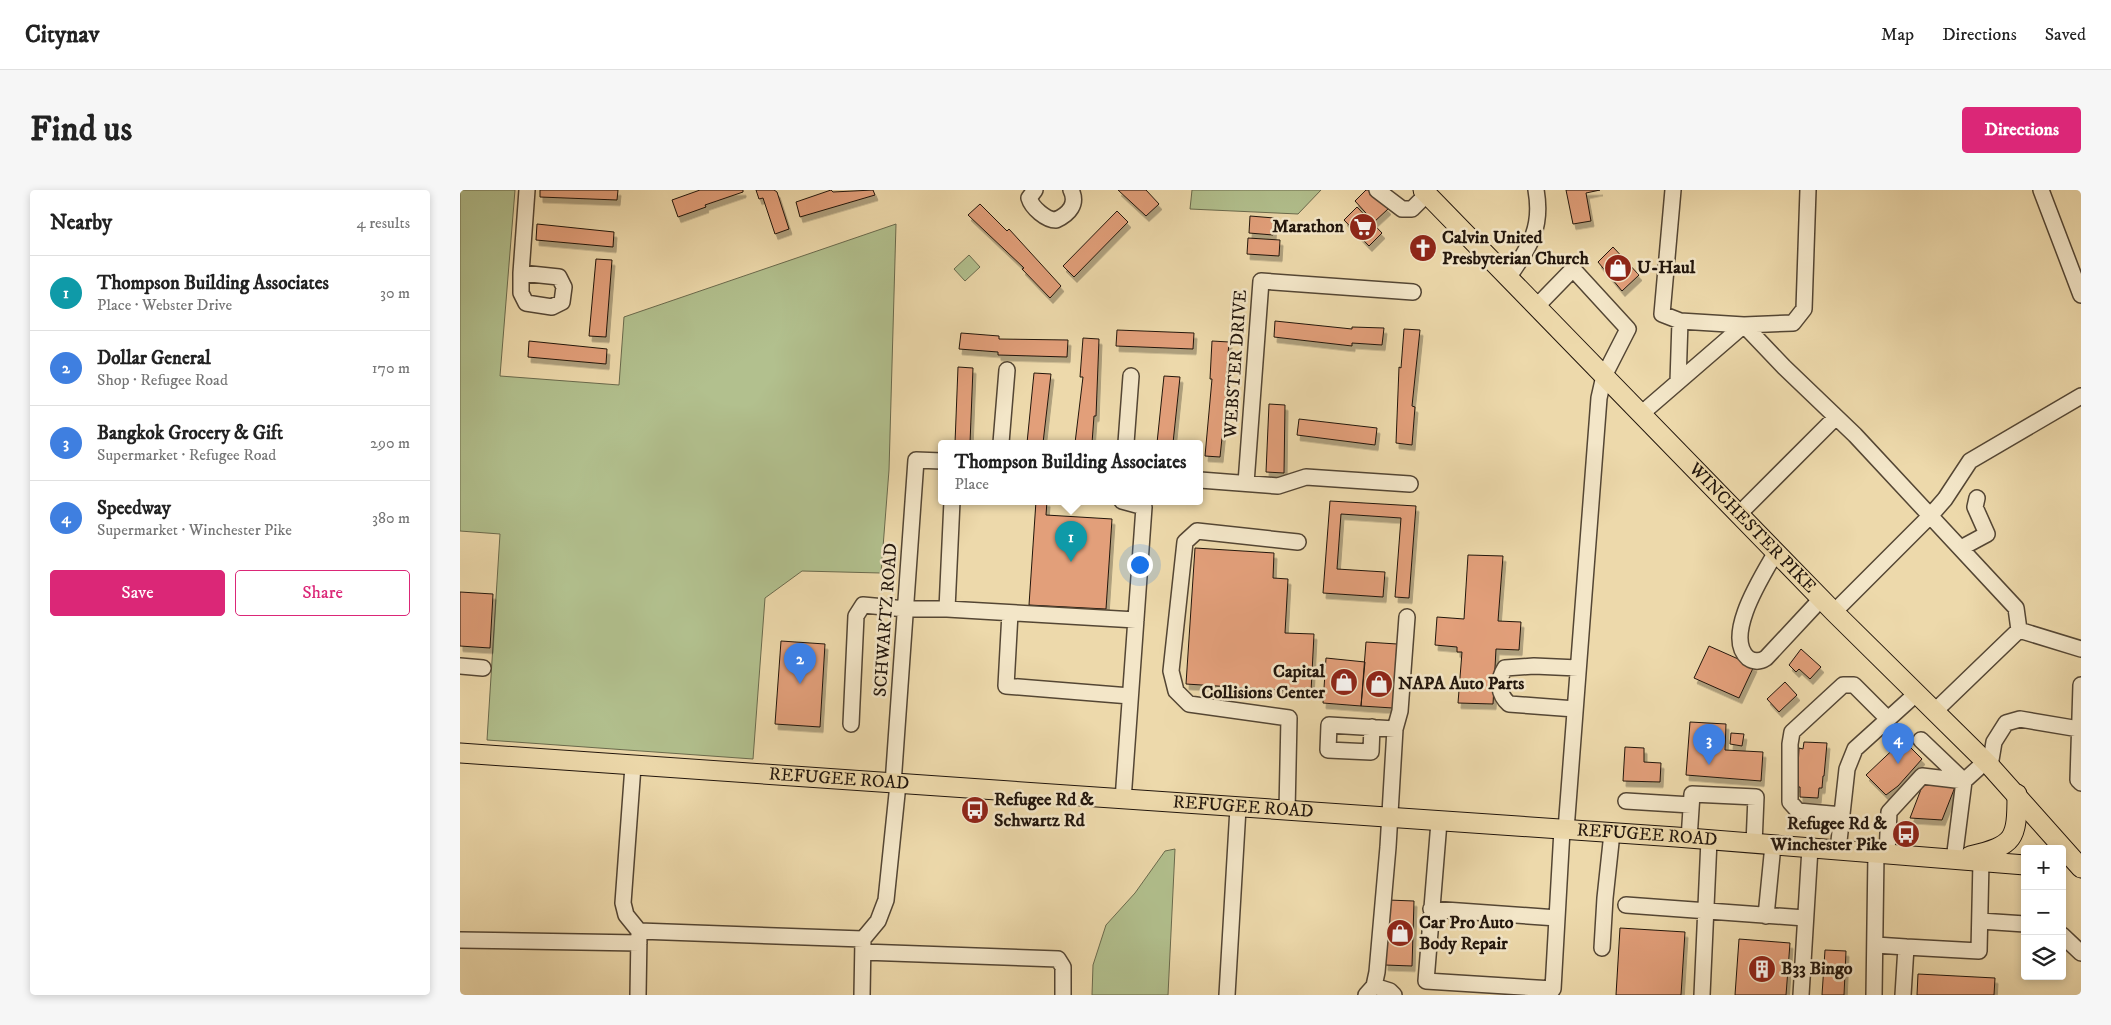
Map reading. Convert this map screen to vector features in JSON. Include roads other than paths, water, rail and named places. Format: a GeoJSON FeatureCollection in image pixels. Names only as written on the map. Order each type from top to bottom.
{"type":"FeatureCollection","features":[{"type":"Feature","properties":{"kind":"main road","name":"WINCHESTER PIKE"},"geometry":{"type":"LineString","coordinates":[[1425,192],[1828,605],[2017,794],[2081,868]]}},
{"type":"Feature","properties":{"kind":"main road","name":"REFUGEE ROAD"},"geometry":{"type":"LineString","coordinates":[[460,753],[1287,812],[1612,833],[2021,865]]}},
{"type":"Feature","properties":{"kind":"main road"},"geometry":{"type":"LineString","coordinates":[[1954,860],[2003,846],[2009,841],[2016,826],[2017,794]]}},
{"type":"Feature","properties":{"kind":"main road"},"geometry":{"type":"LineString","coordinates":[[2066,868],[2081,868]]}},
{"type":"Feature","properties":{"kind":"street"},"geometry":{"type":"LineString","coordinates":[[521,273],[527,190]]}},
{"type":"Feature","properties":{"kind":"street"},"geometry":{"type":"LineString","coordinates":[[1034,190],[1029,198],[1030,203],[1045,217],[1056,220],[1071,209],[1074,203],[1071,190]]}},
{"type":"Feature","properties":{"kind":"street"},"geometry":{"type":"LineString","coordinates":[[1377,190],[1402,209],[1412,209],[1425,192]]}},
{"type":"Feature","properties":{"kind":"street"},"geometry":{"type":"LineString","coordinates":[[1508,278],[1533,236],[1540,210],[1536,190]]}},
{"type":"Feature","properties":{"kind":"street"},"geometry":{"type":"LineString","coordinates":[[1673,190],[1662,314],[1680,321],[1744,325],[1793,323],[1804,309],[1808,190]]}},
{"type":"Feature","properties":{"kind":"street"},"geometry":{"type":"LineString","coordinates":[[2041,190],[2081,295]]}},
{"type":"Feature","properties":{"kind":"street"},"geometry":{"type":"LineString","coordinates":[[1439,822],[1426,981],[1552,992],[1598,403],[1604,376],[1628,329],[1573,269],[1536,306]]}},
{"type":"Feature","properties":{"kind":"street","name":"WEBSTER DRIVE"},"geometry":{"type":"LineString","coordinates":[[1246,483],[1261,280],[1413,292]]}},
{"type":"Feature","properties":{"kind":"street"},"geometry":{"type":"LineString","coordinates":[[1678,382],[1680,321]]}},
{"type":"Feature","properties":{"kind":"street"},"geometry":{"type":"LineString","coordinates":[[1641,414],[1744,325]]}},
{"type":"Feature","properties":{"kind":"street"},"geometry":{"type":"LineString","coordinates":[[1744,325],[1931,516],[2016,608],[2019,630]]}},
{"type":"Feature","properties":{"kind":"street"},"geometry":{"type":"LineString","coordinates":[[1001,440],[1007,370]]}},
{"type":"Feature","properties":{"kind":"street"},"geometry":{"type":"LineString","coordinates":[[1126,440],[1131,376]]}},
{"type":"Feature","properties":{"kind":"street"},"geometry":{"type":"LineString","coordinates":[[1776,552],[1748,602],[1739,643],[1743,653],[1752,661],[1761,662],[1766,658],[1931,516],[1945,499],[1970,461],[2081,396]]}},
{"type":"Feature","properties":{"kind":"street"},"geometry":{"type":"LineString","coordinates":[[1739,514],[1836,418]]}},
{"type":"Feature","properties":{"kind":"street","name":"SCHWARTZ ROAD"},"geometry":{"type":"LineString","coordinates":[[863,945],[878,921],[886,900],[896,784],[916,460],[938,461]]}},
{"type":"Feature","properties":{"kind":"street"},"geometry":{"type":"LineString","coordinates":[[1203,480],[1278,486],[1306,477],[1410,484]]}},
{"type":"Feature","properties":{"kind":"street"},"geometry":{"type":"LineString","coordinates":[[1961,548],[1987,534],[1975,507],[1977,498]]}},
{"type":"Feature","properties":{"kind":"street"},"geometry":{"type":"LineString","coordinates":[[947,609],[952,505]]}},
{"type":"Feature","properties":{"kind":"street"},"geometry":{"type":"LineString","coordinates":[[1123,800],[1144,508],[1135,505]]}},
{"type":"Feature","properties":{"kind":"street"},"geometry":{"type":"LineString","coordinates":[[1287,812],[1289,718],[1189,704],[1176,691],[1171,671],[1184,542],[1197,531],[1298,542]]}},
{"type":"Feature","properties":{"kind":"street"},"geometry":{"type":"LineString","coordinates":[[851,724],[856,616],[863,605],[906,609],[947,609],[1136,620]]}},
{"type":"Feature","properties":{"kind":"street"},"geometry":{"type":"LineString","coordinates":[[1010,613],[1006,686],[1130,696]]}},
{"type":"Feature","properties":{"kind":"street"},"geometry":{"type":"LineString","coordinates":[[1394,995],[1390,991],[1370,990],[1390,818],[1395,729],[1400,711],[1407,618]]}},
{"type":"Feature","properties":{"kind":"street"},"geometry":{"type":"LineString","coordinates":[[2019,630],[2081,648]]}},
{"type":"Feature","properties":{"kind":"street"},"geometry":{"type":"LineString","coordinates":[[1935,711],[2019,630]]}},
{"type":"Feature","properties":{"kind":"street"},"geometry":{"type":"LineString","coordinates":[[460,666],[483,668]]}},
{"type":"Feature","properties":{"kind":"street"},"geometry":{"type":"LineString","coordinates":[[1575,709],[1509,704],[1501,694],[1500,677],[1505,668],[1517,666],[1578,668]]}},
{"type":"Feature","properties":{"kind":"street"},"geometry":{"type":"LineString","coordinates":[[1842,815],[1798,811],[1790,802],[1790,744],[1792,732],[1843,685],[1854,685],[1888,719]]}},
{"type":"Feature","properties":{"kind":"street"},"geometry":{"type":"LineString","coordinates":[[2081,685],[2078,780],[2081,783]]}},
{"type":"Feature","properties":{"kind":"street"},"geometry":{"type":"LineString","coordinates":[[1838,850],[1847,769],[1855,749],[1917,693]]}},
{"type":"Feature","properties":{"kind":"street"},"geometry":{"type":"LineString","coordinates":[[1874,995],[1882,854],[1889,812],[1922,776],[1964,781],[1987,764],[1994,742],[2006,723],[2020,719],[2080,734]]}},
{"type":"Feature","properties":{"kind":"street"},"geometry":{"type":"LineString","coordinates":[[1372,728],[1395,729]]}},
{"type":"Feature","properties":{"kind":"street"},"geometry":{"type":"LineString","coordinates":[[1921,740],[1964,781]]}},
{"type":"Feature","properties":{"kind":"street"},"geometry":{"type":"LineString","coordinates":[[633,766],[623,903],[626,915],[639,937],[638,995]]}},
{"type":"Feature","properties":{"kind":"street"},"geometry":{"type":"LineString","coordinates":[[1954,860],[1964,781]]}},
{"type":"Feature","properties":{"kind":"street"},"geometry":{"type":"LineString","coordinates":[[1689,839],[1692,794],[1756,797],[1754,844]]}},
{"type":"Feature","properties":{"kind":"street"},"geometry":{"type":"LineString","coordinates":[[1626,801],[1691,805]]}},
{"type":"Feature","properties":{"kind":"street"},"geometry":{"type":"LineString","coordinates":[[1227,995],[1238,808]]}},
{"type":"Feature","properties":{"kind":"street"},"geometry":{"type":"LineString","coordinates":[[1602,948],[1612,833]]}},
{"type":"Feature","properties":{"kind":"street"},"geometry":{"type":"LineString","coordinates":[[1702,995],[1709,840]]}},
{"type":"Feature","properties":{"kind":"street"},"geometry":{"type":"LineString","coordinates":[[1766,916],[1773,845]]}},
{"type":"Feature","properties":{"kind":"street"},"geometry":{"type":"LineString","coordinates":[[1801,995],[1810,848]]}},
{"type":"Feature","properties":{"kind":"street"},"geometry":{"type":"LineString","coordinates":[[1876,945],[1979,951],[1981,861]]}},
{"type":"Feature","properties":{"kind":"street"},"geometry":{"type":"LineString","coordinates":[[1626,905],[1805,918]]}},
{"type":"Feature","properties":{"kind":"street"},"geometry":{"type":"LineString","coordinates":[[1431,909],[1557,918]]}},
{"type":"Feature","properties":{"kind":"street"},"geometry":{"type":"LineString","coordinates":[[1980,921],[2021,924]]}},
{"type":"Feature","properties":{"kind":"street"},"geometry":{"type":"LineString","coordinates":[[460,940],[639,937],[863,945],[1058,959],[1064,967],[1063,995]]}},
{"type":"Feature","properties":{"kind":"street"},"geometry":{"type":"LineString","coordinates":[[2066,939],[2081,953]]}},
{"type":"Feature","properties":{"kind":"street"},"geometry":{"type":"LineString","coordinates":[[862,995],[863,945]]}},
{"type":"Feature","properties":{"kind":"street"},"geometry":{"type":"LineString","coordinates":[[1903,995],[1906,947]]}},
{"type":"Feature","properties":{"kind":"place","name":"Marathon"},"geometry":{"type":"Point","coordinates":[1363,227]}},
{"type":"Feature","properties":{"kind":"place","name":"Calvin United Presbyterian Church"},"geometry":{"type":"Point","coordinates":[1423,248]}},
{"type":"Feature","properties":{"kind":"place","name":"U-Haul"},"geometry":{"type":"Point","coordinates":[1618,268]}},
{"type":"Feature","properties":{"kind":"place","name":"Thompson Building Associates"},"geometry":{"type":"Point","coordinates":[1071,562]}},
{"type":"Feature","properties":{"kind":"place","name":"Capital Collisions Center"},"geometry":{"type":"Point","coordinates":[1344,682]}},
{"type":"Feature","properties":{"kind":"place","name":"Dollar General"},"geometry":{"type":"Point","coordinates":[800,684]}},
{"type":"Feature","properties":{"kind":"place","name":"NAPA Auto Parts"},"geometry":{"type":"Point","coordinates":[1379,684]}},
{"type":"Feature","properties":{"kind":"place","name":"Speedway"},"geometry":{"type":"Point","coordinates":[1898,764]}},
{"type":"Feature","properties":{"kind":"place","name":"Bangkok Grocery & Gift"},"geometry":{"type":"Point","coordinates":[1709,765]}},
{"type":"Feature","properties":{"kind":"place","name":"Refugee Rd & Schwartz Rd"},"geometry":{"type":"Point","coordinates":[975,810]}},
{"type":"Feature","properties":{"kind":"place","name":"Refugee Rd & Winchester Pike"},"geometry":{"type":"Point","coordinates":[1906,834]}},
{"type":"Feature","properties":{"kind":"place","name":"Car Pro Auto Body Repair"},"geometry":{"type":"Point","coordinates":[1400,933]}},
{"type":"Feature","properties":{"kind":"place","name":"B33 Bingo"},"geometry":{"type":"Point","coordinates":[1762,969]}}]}
